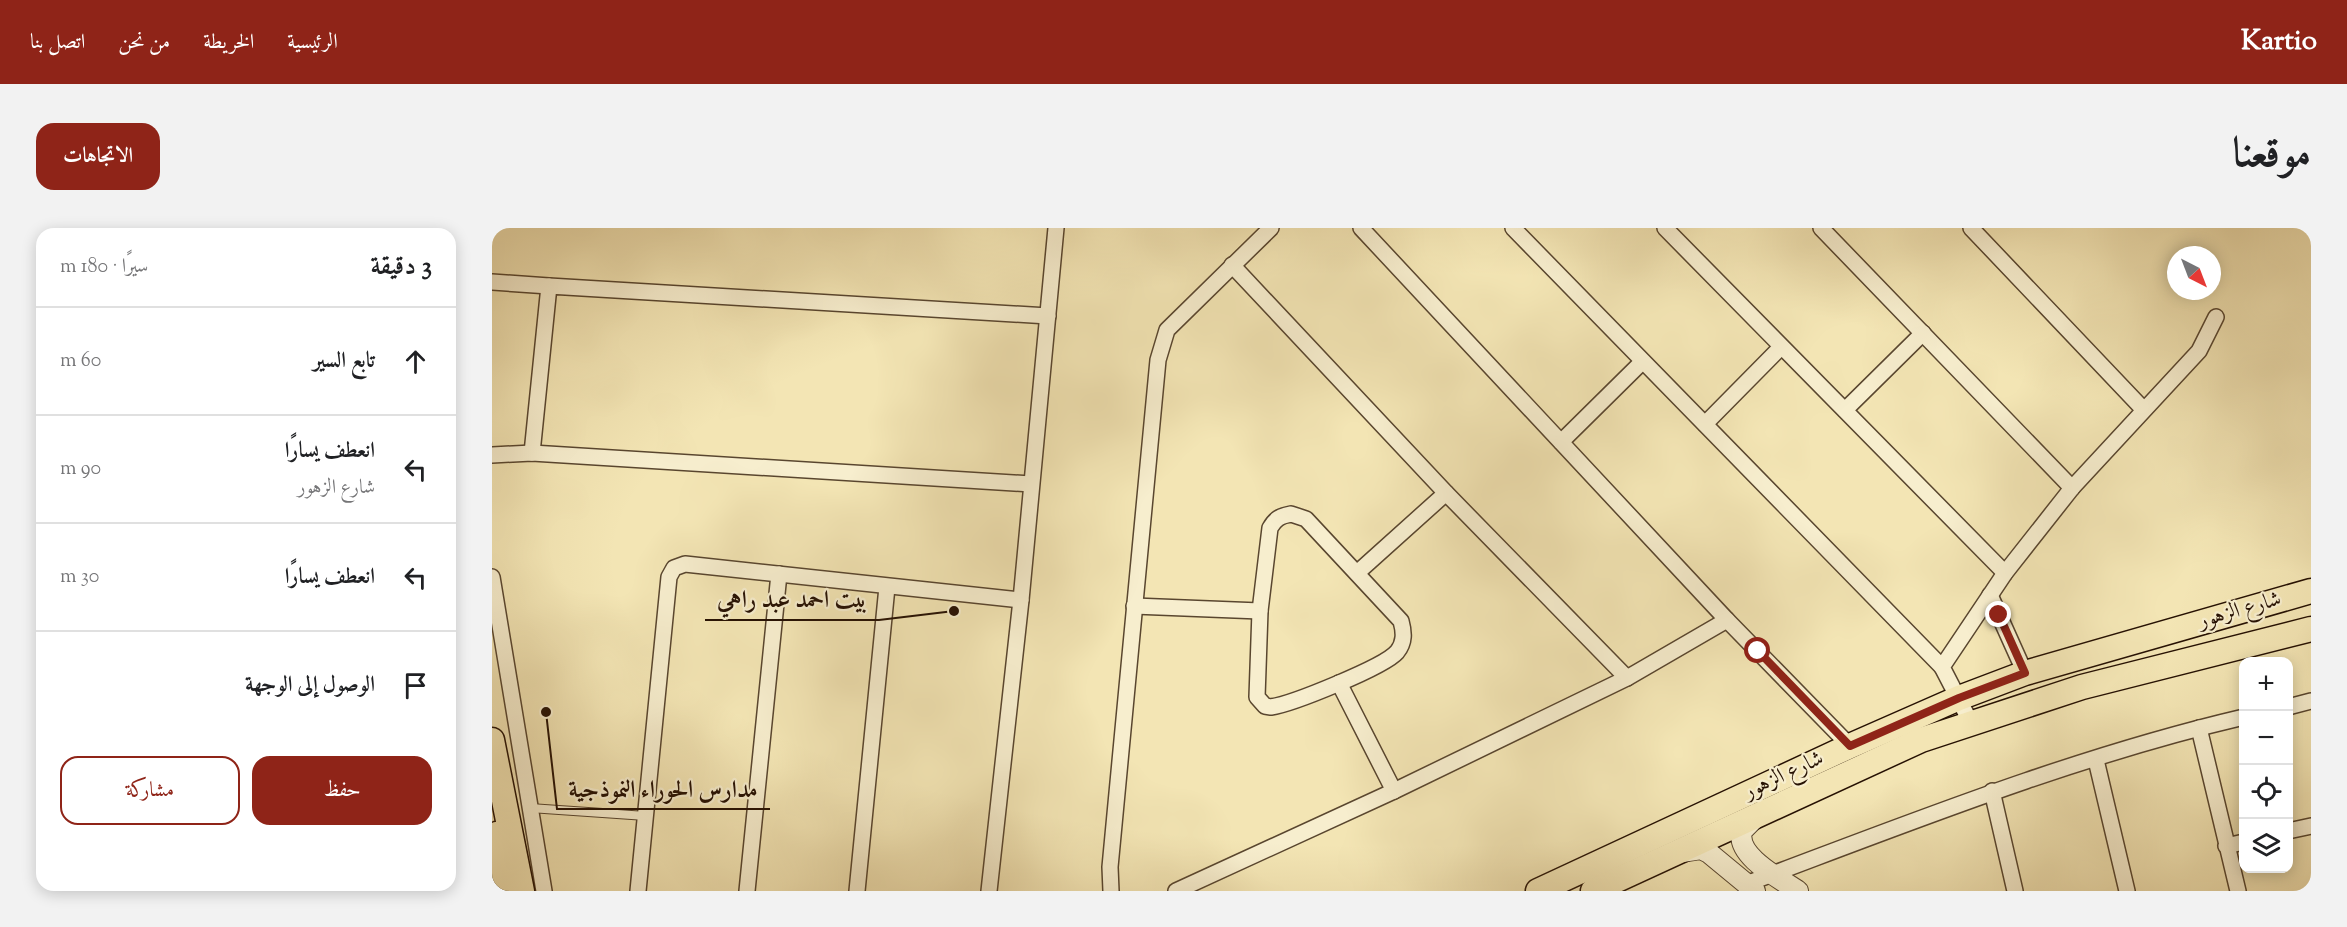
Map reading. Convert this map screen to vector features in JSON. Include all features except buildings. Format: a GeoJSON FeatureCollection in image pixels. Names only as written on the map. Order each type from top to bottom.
{"type":"FeatureCollection","features":[{"type":"Feature","properties":{"kind":"main road","name":"شارع الزهور"},"geometry":{"type":"LineString","coordinates":[[1538,891],[1959,698],[2025,673],[2311,591]]}},
{"type":"Feature","properties":{"kind":"main road","name":"شارع الزهور"},"geometry":{"type":"LineString","coordinates":[[1593,891],[1921,740],[2082,687],[2311,629]]}},
{"type":"Feature","properties":{"kind":"main road"},"geometry":{"type":"LineString","coordinates":[[492,740],[522,891]]}},
{"type":"Feature","properties":{"kind":"main road"},"geometry":{"type":"LineString","coordinates":[[492,778],[502,880]]}},
{"type":"Feature","properties":{"kind":"street"},"geometry":{"type":"LineString","coordinates":[[989,891],[1021,600],[1056,228]]}},
{"type":"Feature","properties":{"kind":"street"},"geometry":{"type":"LineString","coordinates":[[1112,891],[1110,867],[1158,360],[1167,330],[1271,228]]}},
{"type":"Feature","properties":{"kind":"street"},"geometry":{"type":"LineString","coordinates":[[1361,228],[1727,620],[1850,746]]}},
{"type":"Feature","properties":{"kind":"street"},"geometry":{"type":"LineString","coordinates":[[1513,228],[1942,667],[1971,723]]}},
{"type":"Feature","properties":{"kind":"street"},"geometry":{"type":"LineString","coordinates":[[1665,228],[2005,573]]}},
{"type":"Feature","properties":{"kind":"street"},"geometry":{"type":"LineString","coordinates":[[1821,228],[2072,488]]}},
{"type":"Feature","properties":{"kind":"street"},"geometry":{"type":"LineString","coordinates":[[1971,228],[2143,409]]}},
{"type":"Feature","properties":{"kind":"street"},"geometry":{"type":"LineString","coordinates":[[1232,265],[1446,493],[1627,678]]}},
{"type":"Feature","properties":{"kind":"street"},"geometry":{"type":"LineString","coordinates":[[492,282],[1047,316]]}},
{"type":"Feature","properties":{"kind":"street"},"geometry":{"type":"LineString","coordinates":[[532,453],[549,286]]}},
{"type":"Feature","properties":{"kind":"street"},"geometry":{"type":"LineString","coordinates":[[1942,667],[2005,573],[2072,488],[2199,351],[2216,317]]}},
{"type":"Feature","properties":{"kind":"street"},"geometry":{"type":"LineString","coordinates":[[1845,410],[1923,333]]}},
{"type":"Feature","properties":{"kind":"street"},"geometry":{"type":"LineString","coordinates":[[1705,424],[1781,347]]}},
{"type":"Feature","properties":{"kind":"street"},"geometry":{"type":"LineString","coordinates":[[1561,442],[1642,362]]}},
{"type":"Feature","properties":{"kind":"street"},"geometry":{"type":"LineString","coordinates":[[492,454],[532,453],[1031,484]]}},
{"type":"Feature","properties":{"kind":"street"},"geometry":{"type":"LineString","coordinates":[[1357,573],[1446,493]]}},
{"type":"Feature","properties":{"kind":"street"},"geometry":{"type":"LineString","coordinates":[[1291,514],[1306,519],[1401,621],[1404,632],[1397,651],[1390,658],[1339,683],[1277,706],[1265,706],[1257,697],[1256,686],[1260,611],[1270,528],[1274,520],[1282,515],[1291,514]]}},
{"type":"Feature","properties":{"kind":"street"},"geometry":{"type":"LineString","coordinates":[[638,891],[669,577],[674,568],[685,564],[1021,600]]}},
{"type":"Feature","properties":{"kind":"street"},"geometry":{"type":"LineString","coordinates":[[747,891],[779,574]]}},
{"type":"Feature","properties":{"kind":"street"},"geometry":{"type":"LineString","coordinates":[[492,577],[544,891]]}},
{"type":"Feature","properties":{"kind":"street"},"geometry":{"type":"LineString","coordinates":[[857,891],[887,587]]}},
{"type":"Feature","properties":{"kind":"street"},"geometry":{"type":"LineString","coordinates":[[1990,595],[2025,673]]}},
{"type":"Feature","properties":{"kind":"street"},"geometry":{"type":"LineString","coordinates":[[1134,606],[1260,611]]}},
{"type":"Feature","properties":{"kind":"street"},"geometry":{"type":"LineString","coordinates":[[1176,891],[1394,791],[1627,678],[1727,620]]}},
{"type":"Feature","properties":{"kind":"street"},"geometry":{"type":"LineString","coordinates":[[1339,683],[1394,791]]}},
{"type":"Feature","properties":{"kind":"street"},"geometry":{"type":"LineString","coordinates":[[2293,706],[2311,701]]}},
{"type":"Feature","properties":{"kind":"street"},"geometry":{"type":"LineString","coordinates":[[1676,854],[1691,849],[1709,852],[1750,887],[1773,874],[1992,791],[2199,728],[2239,718]]}},
{"type":"Feature","properties":{"kind":"street"},"geometry":{"type":"LineString","coordinates":[[2199,728],[2238,891]]}},
{"type":"Feature","properties":{"kind":"street"},"geometry":{"type":"LineString","coordinates":[[2096,760],[2127,891]]}},
{"type":"Feature","properties":{"kind":"street"},"geometry":{"type":"LineString","coordinates":[[1992,791],[2015,891]]}},
{"type":"Feature","properties":{"kind":"street"},"geometry":{"type":"LineString","coordinates":[[1761,813],[1747,824],[1741,836],[1748,852],[1759,865],[1798,891]]}},
{"type":"Feature","properties":{"kind":"street"},"geometry":{"type":"LineString","coordinates":[[2293,830],[2311,826]]}},
{"type":"Feature","properties":{"kind":"street"},"geometry":{"type":"LineString","coordinates":[[2226,846],[2239,843]]}},
{"type":"Feature","properties":{"kind":"lane"},"geometry":{"type":"LineString","coordinates":[[530,808],[646,816]]}},
{"type":"Feature","properties":{"kind":"place","name":"بيت احمد عبد راهي"},"geometry":{"type":"Point","coordinates":[954,611]}},
{"type":"Feature","properties":{"kind":"place","name":"مدارس الحوراء النموذجية"},"geometry":{"type":"Point","coordinates":[546,712]}},
{"type":"Feature","properties":{"kind":"route"},"geometry":{"type":"LineString","coordinates":[[1758,651],[1850,746],[1959,698],[2025,673],[1999,615]]}}]}
